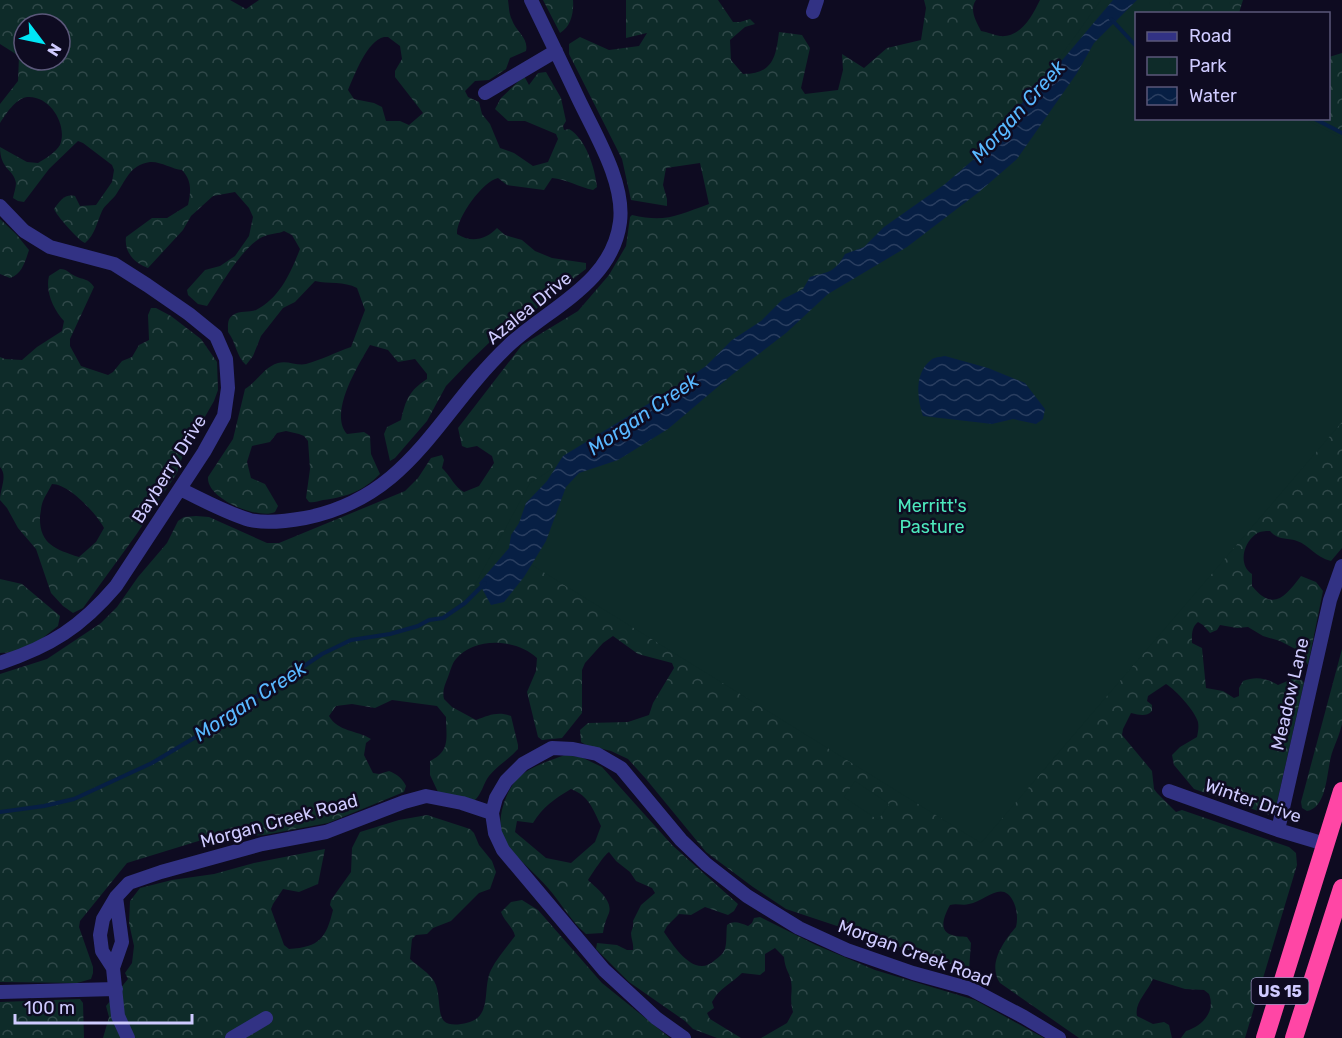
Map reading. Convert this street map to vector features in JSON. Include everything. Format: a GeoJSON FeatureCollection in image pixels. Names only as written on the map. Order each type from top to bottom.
{"type":"FeatureCollection","features":[{"type":"Feature","properties":{"kind":"highway","name":"US 15"},"geometry":{"type":"LineString","coordinates":[[1265,1038],[1342,791]]}},
{"type":"Feature","properties":{"kind":"highway","name":"US 15"},"geometry":{"type":"LineString","coordinates":[[1294,1038],[1342,888]]}},
{"type":"Feature","properties":{"kind":"street","name":"Azalea Drive"},"geometry":{"type":"LineString","coordinates":[[180,489],[217,507],[252,520],[281,522],[315,516],[360,499],[381,486],[411,460],[480,375],[505,349],[594,277],[613,248],[620,220],[621,203],[610,167],[531,0]]}},
{"type":"Feature","properties":{"kind":"street"},"geometry":{"type":"LineString","coordinates":[[485,93],[556,51]]}},
{"type":"Feature","properties":{"kind":"street","name":"Bayberry Drive"},"geometry":{"type":"LineString","coordinates":[[0,206],[24,231],[50,247],[114,264],[189,314],[216,336],[226,359],[228,388],[224,416],[204,452],[117,586],[100,605],[56,640],[0,663]]}},
{"type":"Feature","properties":{"kind":"street","name":"Meadow Lane"},"geometry":{"type":"LineString","coordinates":[[1278,830],[1330,600],[1342,566]]}},
{"type":"Feature","properties":{"kind":"street","name":"Morgan Creek Road"},"geometry":{"type":"LineString","coordinates":[[128,1038],[118,1016],[113,968],[102,951],[100,935],[103,919],[116,897],[129,883],[262,844],[326,832],[404,802],[426,796],[462,803],[492,813],[496,798],[506,782],[523,764],[552,748],[597,754],[621,768],[681,840],[706,864],[747,896],[799,928],[847,951],[971,989],[1059,1038]]}},
{"type":"Feature","properties":{"kind":"street","name":"Winter Drive"},"geometry":{"type":"LineString","coordinates":[[1169,791],[1278,830],[1325,844]]}},
{"type":"Feature","properties":{"kind":"street"},"geometry":{"type":"LineString","coordinates":[[492,813],[495,833],[503,850],[604,970],[656,1018],[684,1038]]}},
{"type":"Feature","properties":{"kind":"street","name":"Morgan Creek Road"},"geometry":{"type":"LineString","coordinates":[[113,968],[122,942],[116,897]]}},
{"type":"Feature","properties":{"kind":"street"},"geometry":{"type":"LineString","coordinates":[[0,992],[116,989]]}},
{"type":"Feature","properties":{"kind":"street"},"geometry":{"type":"LineString","coordinates":[[232,1038],[266,1018]]}},
{"type":"Feature","properties":{"kind":"green space"},"geometry":{"type":"Polygon","coordinates":[[[0,0],[230,0],[246,9],[259,0],[508,0],[511,18],[526,42],[526,51],[510,58],[506,69],[489,80],[475,81],[465,91],[468,97],[479,102],[482,114],[490,124],[500,148],[514,153],[533,166],[548,162],[558,139],[556,134],[525,121],[508,121],[495,109],[501,98],[524,76],[529,85],[538,73],[546,72],[561,98],[566,121],[563,126],[564,130],[569,129],[585,147],[592,163],[597,187],[593,190],[552,178],[544,190],[507,185],[498,178],[485,186],[472,201],[461,219],[457,234],[468,239],[478,239],[497,228],[505,235],[522,240],[535,251],[552,258],[586,263],[586,269],[535,310],[515,318],[469,362],[446,386],[427,421],[390,461],[384,434],[387,427],[401,420],[409,396],[427,379],[427,374],[415,359],[398,362],[388,350],[370,345],[347,389],[341,414],[342,425],[347,434],[364,432],[370,436],[371,454],[380,474],[354,492],[340,497],[309,502],[306,498],[310,469],[308,441],[304,436],[286,431],[277,433],[270,442],[252,446],[247,462],[251,478],[265,484],[278,506],[275,512],[258,513],[235,506],[215,493],[208,477],[233,439],[245,389],[278,363],[306,364],[351,347],[365,310],[357,288],[315,281],[295,302],[283,308],[261,336],[253,356],[246,365],[228,332],[229,320],[236,313],[256,310],[272,299],[278,291],[300,249],[292,235],[284,231],[257,240],[233,266],[207,306],[198,304],[188,295],[187,290],[205,270],[220,266],[235,256],[249,236],[253,217],[249,208],[235,192],[213,196],[191,216],[183,230],[148,268],[138,263],[128,252],[126,237],[152,218],[167,218],[188,205],[190,186],[182,170],[154,162],[137,166],[103,209],[93,232],[85,243],[68,228],[54,209],[63,198],[68,196],[75,196],[80,206],[96,205],[112,182],[114,170],[112,165],[83,143],[78,141],[49,169],[24,202],[13,198],[15,178],[2,160],[0,147],[27,162],[38,163],[60,145],[61,129],[55,113],[43,101],[23,98],[11,107],[0,123],[0,104],[18,81],[18,72],[72,72],[72,12],[12,12],[12,52],[0,44],[0,0]],[[388,37],[378,40],[367,51],[348,90],[354,99],[382,107],[386,121],[400,121],[409,125],[423,113],[395,77],[395,71],[402,59],[400,46],[388,37]]]}},
{"type":"Feature","properties":{"kind":"green space"},"geometry":{"type":"Polygon","coordinates":[[[543,0],[573,0],[571,19],[560,33],[543,0]]]}},
{"type":"Feature","properties":{"kind":"green space"},"geometry":{"type":"Polygon","coordinates":[[[626,0],[718,0],[733,22],[750,19],[755,24],[745,27],[730,40],[731,60],[743,74],[761,71],[767,67],[774,56],[779,32],[802,35],[810,48],[801,88],[805,94],[838,90],[843,70],[842,54],[864,68],[887,48],[921,40],[926,8],[924,0],[976,0],[973,12],[981,31],[1007,36],[1025,25],[1040,0],[1243,0],[1239,12],[1135,12],[1135,16],[1086,90],[1342,396],[1342,548],[1331,561],[1301,543],[1280,538],[1270,531],[1264,531],[1252,538],[1244,554],[1245,565],[1252,574],[1252,586],[1266,598],[1278,599],[1290,590],[1301,576],[1316,582],[1323,591],[1308,665],[1299,651],[1248,627],[1220,625],[1217,630],[1210,633],[1198,622],[1192,632],[1192,643],[1202,648],[1206,688],[1223,691],[1234,698],[1239,696],[1239,688],[1243,681],[1248,679],[1261,678],[1278,685],[1299,676],[1304,683],[1275,811],[1270,815],[1194,789],[1174,765],[1172,755],[1180,747],[1197,737],[1198,722],[1185,701],[1166,684],[1148,696],[1147,701],[1152,705],[1150,713],[1143,715],[1131,713],[1122,735],[1152,771],[1154,789],[1176,812],[1182,810],[1289,847],[1296,853],[1297,865],[1245,1038],[1181,1038],[1186,1031],[1197,1026],[1206,1017],[1211,1007],[1209,994],[1204,990],[1185,989],[1153,979],[1139,1002],[1137,1016],[1153,1024],[1164,1022],[1169,1025],[1172,1038],[1079,1038],[1000,983],[996,976],[995,968],[999,953],[1016,927],[1017,921],[1014,903],[1005,892],[994,893],[967,905],[950,905],[946,913],[943,926],[947,933],[967,937],[971,943],[969,970],[786,909],[706,852],[628,759],[581,742],[580,730],[588,723],[628,722],[649,715],[653,703],[674,668],[672,663],[638,654],[613,636],[603,643],[585,663],[582,670],[582,713],[562,738],[542,740],[538,737],[527,692],[536,671],[537,658],[529,652],[508,644],[485,644],[474,646],[456,659],[444,688],[444,699],[452,707],[476,720],[489,715],[511,716],[518,745],[518,749],[489,776],[474,801],[438,792],[430,775],[430,761],[441,753],[446,743],[446,717],[437,706],[392,700],[375,708],[352,704],[336,706],[329,716],[337,725],[371,739],[366,743],[364,755],[373,773],[389,771],[395,774],[405,783],[404,792],[328,823],[264,835],[205,839],[127,863],[80,921],[79,927],[93,967],[91,979],[77,983],[0,982],[0,674],[47,659],[101,623],[117,607],[138,577],[167,543],[178,521],[184,517],[209,517],[267,543],[279,543],[405,491],[418,478],[431,458],[442,455],[444,460],[442,468],[464,492],[479,486],[494,463],[492,456],[477,446],[467,448],[462,446],[458,428],[522,345],[578,311],[609,275],[626,246],[632,215],[654,218],[672,217],[709,204],[700,163],[666,168],[663,185],[667,206],[631,200],[622,159],[569,54],[569,44],[580,37],[609,50],[639,46],[647,33],[626,38],[626,0]]]}},
{"type":"Feature","properties":{"kind":"green space","name":"Merritt's Pasture"},"geometry":{"type":"Polygon","coordinates":[[[1101,0],[1172,0],[1169,3],[1174,12],[1135,12],[1135,120],[1306,120],[1342,138],[1342,422],[981,843],[511,552],[465,603],[530,483],[692,381],[943,189],[983,156],[1033,95],[1101,0]]]}},
{"type":"Feature","properties":{"kind":"green space"},"geometry":{"type":"Polygon","coordinates":[[[1342,53],[1342,150],[1247,120],[1330,120],[1330,57],[1342,53]]]}},
{"type":"Feature","properties":{"kind":"green space"},"geometry":{"type":"Polygon","coordinates":[[[0,219],[29,250],[20,271],[10,278],[0,274],[0,219]]]}},
{"type":"Feature","properties":{"kind":"green space"},"geometry":{"type":"Polygon","coordinates":[[[60,269],[65,270],[94,287],[70,339],[70,346],[81,366],[108,375],[122,361],[132,357],[139,345],[149,340],[148,315],[151,308],[156,308],[171,316],[201,339],[217,362],[218,390],[183,455],[177,473],[83,608],[73,613],[51,593],[36,549],[18,528],[0,500],[4,478],[0,467],[0,357],[22,360],[62,331],[64,321],[51,300],[48,288],[49,276],[60,269]],[[52,484],[42,503],[40,525],[42,533],[56,548],[79,557],[96,542],[104,528],[81,500],[59,485],[52,484]]]}},
{"type":"Feature","properties":{"kind":"green space"},"geometry":{"type":"Polygon","coordinates":[[[0,579],[22,584],[60,616],[58,626],[26,651],[0,653],[0,579]]]}},
{"type":"Feature","properties":{"kind":"green space"},"geometry":{"type":"Polygon","coordinates":[[[1342,649],[1342,724],[1331,757],[1323,794],[1314,808],[1307,811],[1302,808],[1301,802],[1342,649]]]}},
{"type":"Feature","properties":{"kind":"green space"},"geometry":{"type":"Polygon","coordinates":[[[565,755],[581,757],[602,767],[672,845],[738,904],[728,915],[705,907],[691,915],[679,914],[667,926],[664,932],[680,953],[693,964],[708,965],[722,954],[726,946],[727,925],[735,922],[748,926],[754,918],[760,917],[816,945],[875,970],[975,1000],[1044,1038],[761,1038],[787,1023],[793,1012],[790,978],[784,957],[775,948],[765,954],[765,971],[760,975],[742,973],[718,993],[712,1002],[714,1008],[707,1013],[710,1019],[741,1038],[717,1038],[693,1029],[629,982],[596,949],[597,943],[617,945],[633,950],[631,933],[633,921],[641,905],[655,893],[652,888],[636,881],[609,852],[588,880],[609,903],[609,913],[603,933],[586,934],[548,888],[504,841],[500,826],[502,810],[516,780],[526,771],[565,755]],[[571,789],[559,796],[533,823],[517,821],[515,832],[546,858],[571,863],[595,842],[601,826],[590,804],[571,789]]]}},
{"type":"Feature","properties":{"kind":"green space"},"geometry":{"type":"Polygon","coordinates":[[[855,781],[889,804],[878,820],[844,797],[855,781]]]}},
{"type":"Feature","properties":{"kind":"green space"},"geometry":{"type":"Polygon","coordinates":[[[427,815],[470,829],[492,861],[496,872],[490,889],[479,893],[451,921],[433,928],[427,934],[416,935],[412,939],[410,959],[434,981],[438,991],[440,1013],[444,1021],[454,1025],[461,1024],[479,1017],[483,1011],[491,970],[515,936],[501,912],[511,902],[522,900],[538,910],[602,983],[670,1038],[103,1038],[109,1017],[106,1006],[128,979],[125,973],[132,963],[134,946],[129,923],[130,901],[140,888],[325,849],[318,884],[299,892],[283,889],[271,909],[284,945],[289,949],[308,946],[320,939],[328,928],[333,910],[330,905],[331,900],[351,872],[352,848],[360,832],[399,820],[427,815]]]}},
{"type":"Feature","properties":{"kind":"green space"},"geometry":{"type":"Polygon","coordinates":[[[80,999],[83,1003],[84,1038],[0,1038],[0,1002],[80,999]]]}},
{"type":"Feature","properties":{"kind":"water"},"geometry":{"type":"Polygon","coordinates":[[[1113,0],[1137,0],[1094,43],[1077,73],[1017,159],[979,192],[907,247],[828,294],[786,333],[668,429],[618,460],[579,473],[566,487],[546,541],[524,577],[504,602],[491,605],[479,583],[509,548],[511,535],[519,523],[526,503],[547,481],[563,456],[706,366],[732,340],[761,321],[783,299],[803,289],[810,277],[835,268],[845,254],[864,247],[884,227],[945,184],[981,153],[1008,118],[1064,58],[1113,0]]]}},
{"type":"Feature","properties":{"kind":"water"},"geometry":{"type":"Polygon","coordinates":[[[945,356],[988,368],[1025,383],[1045,409],[1043,419],[1036,424],[1013,419],[992,424],[923,416],[918,394],[919,379],[932,359],[945,356]]]}},
{"type":"Feature","properties":{"kind":"waterway"},"geometry":{"type":"LineString","coordinates":[[1111,19],[1135,45]]}},
{"type":"Feature","properties":{"kind":"waterway"},"geometry":{"type":"LineString","coordinates":[[1317,120],[1342,133]]}},
{"type":"Feature","properties":{"kind":"waterway","name":"Morgan Creek"},"geometry":{"type":"LineString","coordinates":[[0,812],[74,799],[152,763],[226,719],[242,705],[322,654],[351,640],[390,634],[418,626],[429,620],[443,618],[465,603],[485,583]]}}]}
